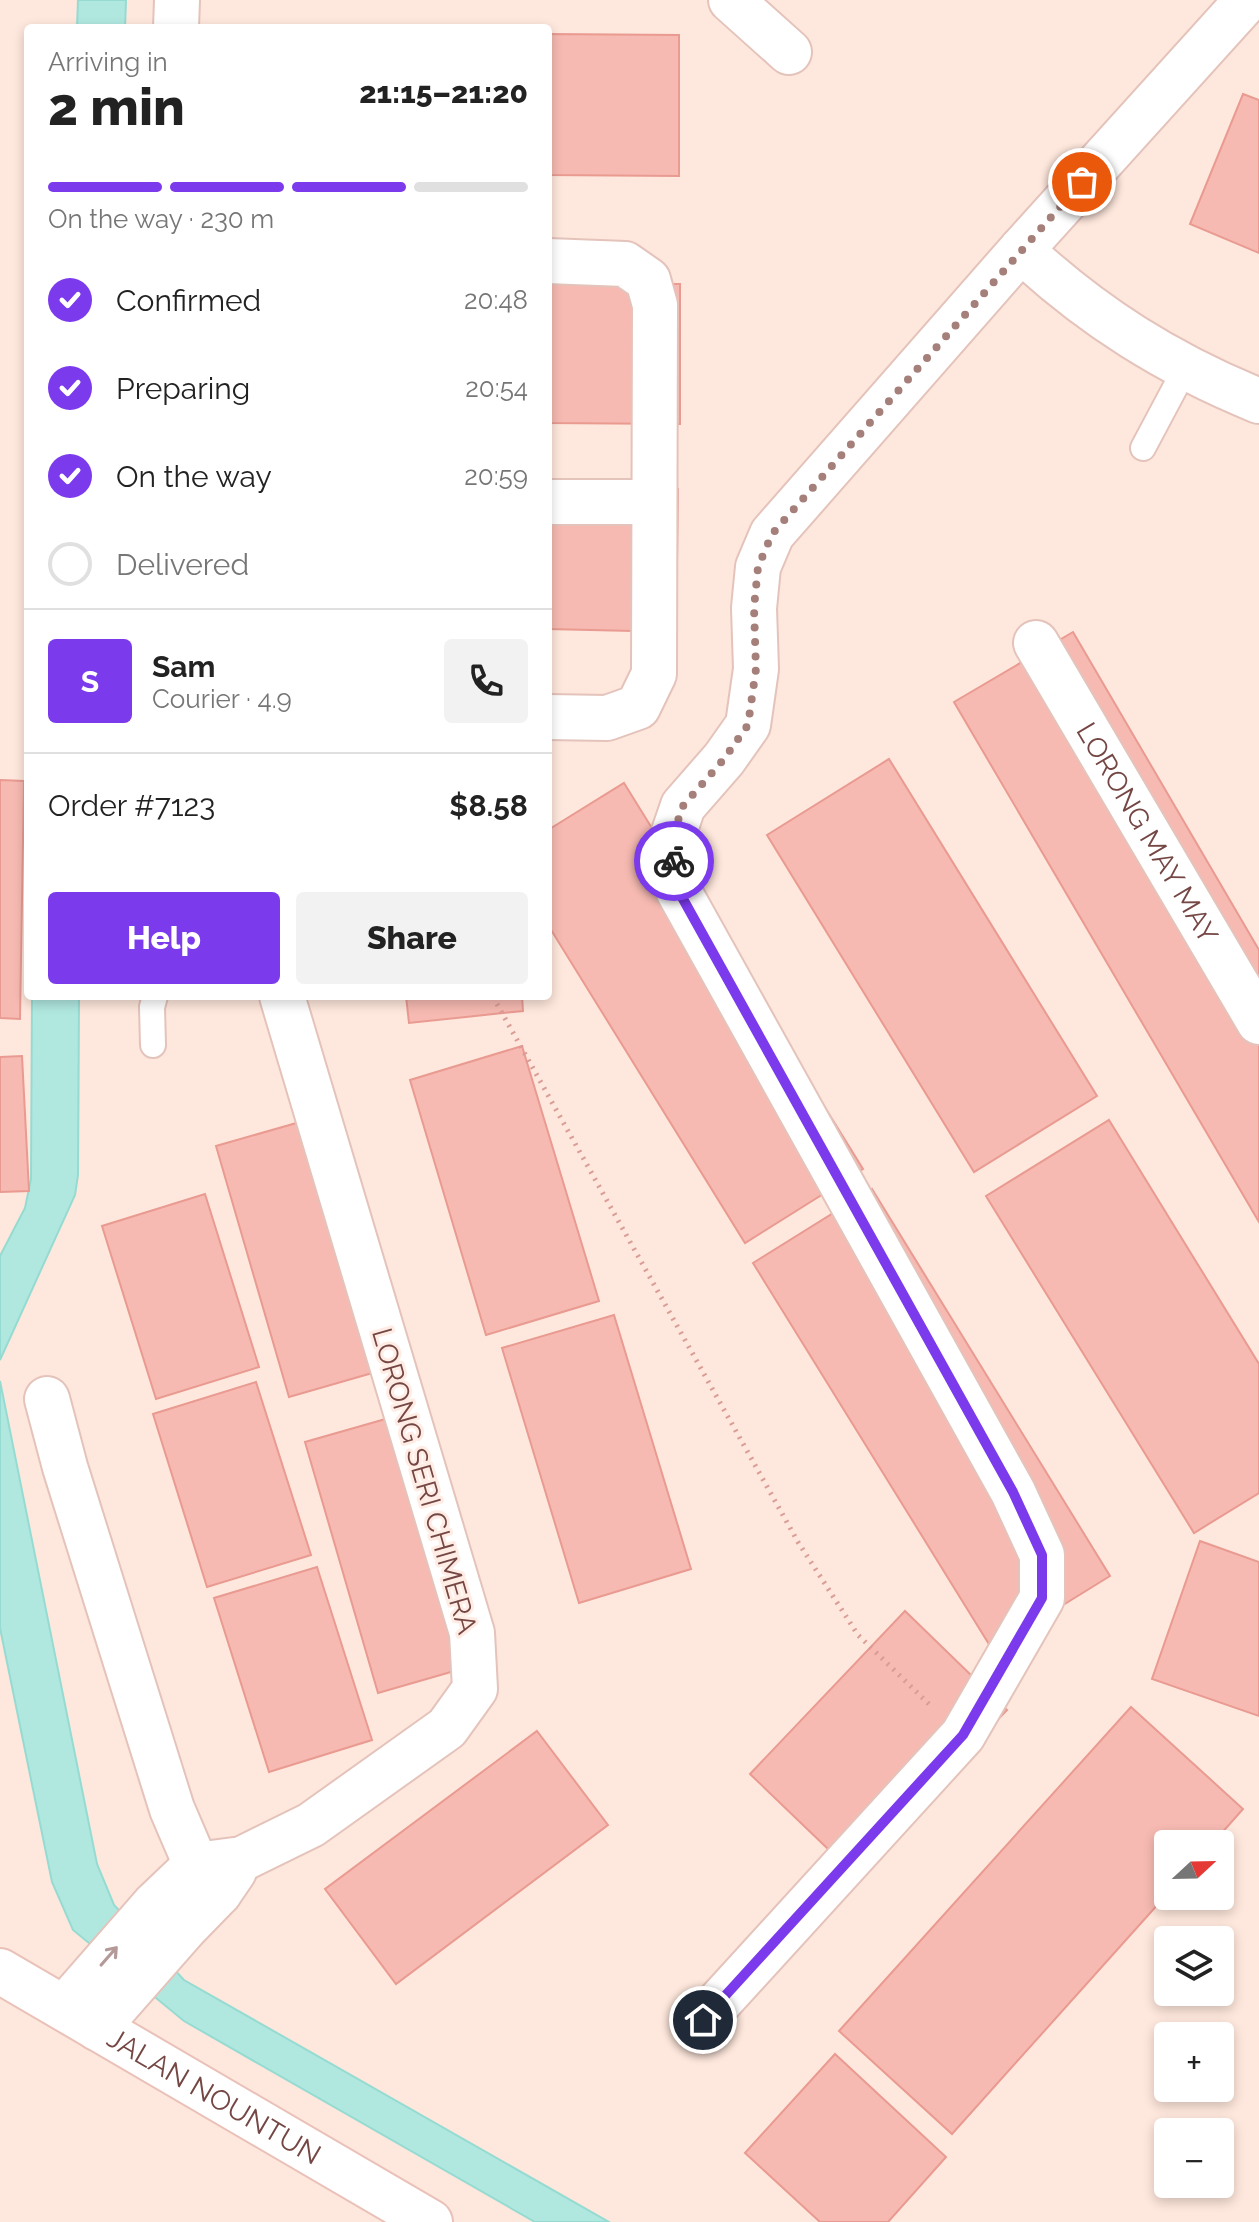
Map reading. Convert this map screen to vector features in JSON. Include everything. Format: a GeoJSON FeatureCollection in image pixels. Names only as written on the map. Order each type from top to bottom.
{"type":"FeatureCollection","features":[{"type":"Feature","properties":{"kind":"street"},"geometry":{"type":"LineString","coordinates":[[176,24],[177,0]]}},
{"type":"Feature","properties":{"kind":"street"},"geometry":{"type":"LineString","coordinates":[[731,0],[789,52]]}},
{"type":"Feature","properties":{"kind":"street"},"geometry":{"type":"LineString","coordinates":[[703,2020],[963,1735],[1042,1598],[1042,1555],[1013,1492],[678,890],[671,841],[683,806],[724,759],[748,725],[756,669],[754,608],[758,567],[772,534],[1021,250],[1247,0]]}},
{"type":"Feature","properties":{"kind":"street"},"geometry":{"type":"LineString","coordinates":[[1021,250],[1054,281],[1110,322],[1185,369],[1259,401]]}},
{"type":"Feature","properties":{"kind":"street"},"geometry":{"type":"LineString","coordinates":[[552,261],[625,264],[648,280],[655,305],[654,674],[638,707],[607,718],[552,717]]}},
{"type":"Feature","properties":{"kind":"street"},"geometry":{"type":"LineString","coordinates":[[552,502],[653,502]]}},
{"type":"Feature","properties":{"kind":"street","name":"LORONG MAY MAY"},"geometry":{"type":"LineString","coordinates":[[1036,643],[1259,1022]]}},
{"type":"Feature","properties":{"kind":"street","name":"LORONG SERI CHIMERA"},"geometry":{"type":"LineString","coordinates":[[80,2018],[169,1916],[219,1872],[311,1825],[447,1728],[475,1689],[472,1633],[283,1000]]}},
{"type":"Feature","properties":{"kind":"street"},"geometry":{"type":"LineString","coordinates":[[47,1399],[89,1546],[172,1809],[219,1872]]}},
{"type":"Feature","properties":{"kind":"street","name":"JALAN NOUNTUN"},"geometry":{"type":"LineString","coordinates":[[0,1971],[430,2222]]}},
{"type":"Feature","properties":{"kind":"lane"},"geometry":{"type":"LineString","coordinates":[[1143,448],[1185,369]]}},
{"type":"Feature","properties":{"kind":"lane"},"geometry":{"type":"LineString","coordinates":[[153,1045],[154,1000]]}},
{"type":"Feature","properties":{"kind":"path"},"geometry":{"type":"LineString","coordinates":[[497,1004],[798,1542],[858,1635],[963,1735]]}},
{"type":"Feature","properties":{"kind":"water"},"geometry":{"type":"Polygon","coordinates":[[[78,0],[126,0],[125,24],[77,24],[78,0]]]}},
{"type":"Feature","properties":{"kind":"water"},"geometry":{"type":"Polygon","coordinates":[[[32,1000],[79,1000],[78,1175],[75,1195],[0,1360],[0,1256],[25,1208],[31,1179],[32,1000]]]}},
{"type":"Feature","properties":{"kind":"water"},"geometry":{"type":"Polygon","coordinates":[[[0,1381],[97,1864],[114,1905],[184,1980],[609,2222],[535,2222],[184,2021],[73,1930],[52,1882],[0,1628],[0,1381]]]}},
{"type":"Feature","properties":{"kind":"building"},"geometry":{"type":"Polygon","coordinates":[[[552,34],[679,35],[679,176],[552,175],[552,34]]]}},
{"type":"Feature","properties":{"kind":"building"},"geometry":{"type":"Polygon","coordinates":[[[1243,94],[1259,100],[1259,253],[1190,224],[1243,94]]]}},
{"type":"Feature","properties":{"kind":"building"},"geometry":{"type":"Polygon","coordinates":[[[552,283],[680,284],[680,424],[552,423],[552,283]]]}},
{"type":"Feature","properties":{"kind":"building"},"geometry":{"type":"Polygon","coordinates":[[[552,486],[678,489],[676,632],[552,629],[552,486]]]}},
{"type":"Feature","properties":{"kind":"building"},"geometry":{"type":"Polygon","coordinates":[[[1073,632],[1259,950],[1259,1222],[954,702],[1073,632]]]}},
{"type":"Feature","properties":{"kind":"building"},"geometry":{"type":"Polygon","coordinates":[[[889,759],[1097,1096],[974,1172],[767,835],[889,759]]]}},
{"type":"Feature","properties":{"kind":"building"},"geometry":{"type":"Polygon","coordinates":[[[0,780],[24,781],[20,1019],[0,1018],[0,780]]]}},
{"type":"Feature","properties":{"kind":"building"},"geometry":{"type":"Polygon","coordinates":[[[624,783],[863,1169],[745,1243],[552,931],[552,828],[624,783]]]}},
{"type":"Feature","properties":{"kind":"building"},"geometry":{"type":"Polygon","coordinates":[[[406,1000],[522,1000],[523,1011],[409,1023],[406,1000]]]}},
{"type":"Feature","properties":{"kind":"building"},"geometry":{"type":"Polygon","coordinates":[[[522,1046],[599,1301],[486,1335],[410,1080],[522,1046]]]}},
{"type":"Feature","properties":{"kind":"building"},"geometry":{"type":"Polygon","coordinates":[[[22,1056],[29,1191],[0,1192],[0,1057],[22,1056]]]}},
{"type":"Feature","properties":{"kind":"building"},"geometry":{"type":"Polygon","coordinates":[[[335,1112],[407,1363],[289,1397],[216,1146],[335,1112]]]}},
{"type":"Feature","properties":{"kind":"building"},"geometry":{"type":"Polygon","coordinates":[[[1109,1120],[1259,1364],[1259,1493],[1194,1533],[986,1196],[1109,1120]]]}},
{"type":"Feature","properties":{"kind":"building"},"geometry":{"type":"Polygon","coordinates":[[[872,1189],[1110,1576],[992,1649],[753,1263],[872,1189]]]}},
{"type":"Feature","properties":{"kind":"building"},"geometry":{"type":"Polygon","coordinates":[[[205,1194],[259,1367],[156,1399],[102,1226],[205,1194]]]}},
{"type":"Feature","properties":{"kind":"building"},"geometry":{"type":"Polygon","coordinates":[[[614,1315],[691,1569],[579,1603],[502,1348],[614,1315]]]}},
{"type":"Feature","properties":{"kind":"building"},"geometry":{"type":"Polygon","coordinates":[[[256,1382],[311,1555],[207,1587],[153,1414],[256,1382]]]}},
{"type":"Feature","properties":{"kind":"building"},"geometry":{"type":"Polygon","coordinates":[[[424,1408],[496,1659],[378,1693],[305,1442],[424,1408]]]}},
{"type":"Feature","properties":{"kind":"building"},"geometry":{"type":"Polygon","coordinates":[[[1200,1541],[1259,1562],[1259,1716],[1152,1679],[1200,1541]]]}},
{"type":"Feature","properties":{"kind":"building"},"geometry":{"type":"Polygon","coordinates":[[[317,1567],[372,1740],[269,1772],[214,1598],[317,1567]]]}},
{"type":"Feature","properties":{"kind":"building"},"geometry":{"type":"Polygon","coordinates":[[[905,1611],[1007,1710],[852,1872],[750,1774],[905,1611]]]}},
{"type":"Feature","properties":{"kind":"building"},"geometry":{"type":"Polygon","coordinates":[[[1131,1707],[1243,1809],[1224,1830],[1154,1830],[1154,1909],[952,2134],[839,2031],[1131,1707]]]}},
{"type":"Feature","properties":{"kind":"building"},"geometry":{"type":"Polygon","coordinates":[[[537,1731],[608,1825],[396,1984],[325,1889],[537,1731]]]}},
{"type":"Feature","properties":{"kind":"building"},"geometry":{"type":"Polygon","coordinates":[[[835,2054],[946,2157],[888,2222],[820,2222],[745,2153],[835,2054]]]}},
{"type":"Feature","properties":{"kind":"way so far"},"geometry":{"type":"LineString","coordinates":[[674,861],[671,841],[683,806],[724,759],[748,725],[756,669],[754,608],[758,567],[772,534],[1082,182]]}},
{"type":"Feature","properties":{"kind":"route"},"geometry":{"type":"LineString","coordinates":[[674,861],[678,890],[1013,1492],[1042,1555],[1042,1598],[963,1735],[703,2020]]}}]}
